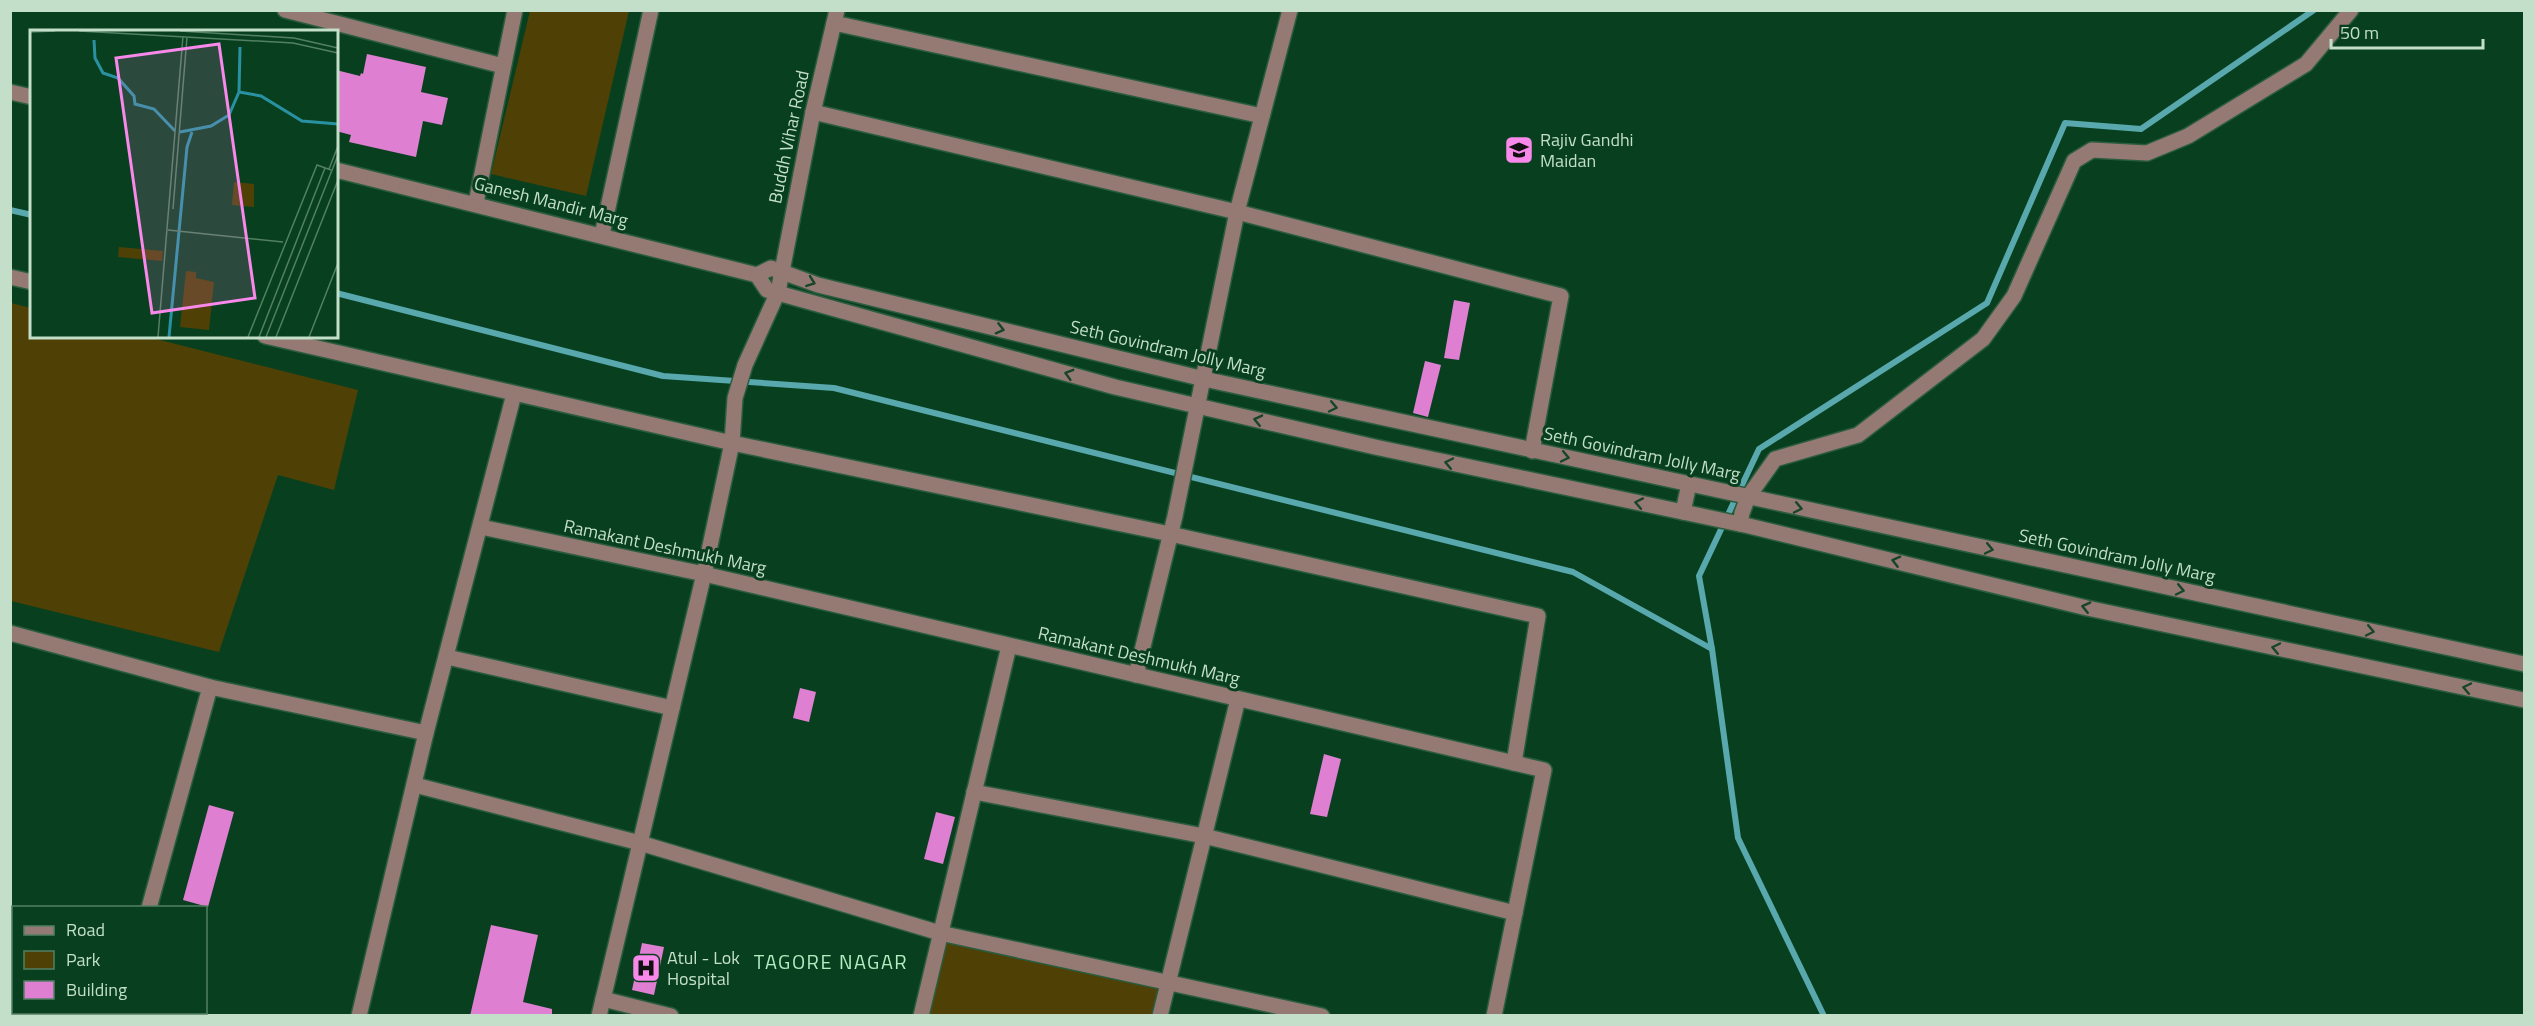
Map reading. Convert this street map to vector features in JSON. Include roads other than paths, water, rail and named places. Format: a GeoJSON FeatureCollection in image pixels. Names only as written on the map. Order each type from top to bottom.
{"type":"FeatureCollection","features":[{"type":"Feature","properties":{"kind":"street"},"geometry":{"type":"LineString","coordinates":[[285,10],[503,66]]}},
{"type":"Feature","properties":{"kind":"street"},"geometry":{"type":"LineString","coordinates":[[476,203],[515,10]]}},
{"type":"Feature","properties":{"kind":"street"},"geometry":{"type":"LineString","coordinates":[[602,235],[651,10]]}},
{"type":"Feature","properties":{"kind":"street"},"geometry":{"type":"LineString","coordinates":[[1136,675],[1175,516],[1237,212],[1290,10]]}},
{"type":"Feature","properties":{"kind":"street"},"geometry":{"type":"LineString","coordinates":[[1737,523],[1742,513],[1745,497],[1775,459],[1858,435],[1983,339],[2014,296],[2074,161],[2092,150],[2147,153],[2188,136],[2306,64],[2351,10]]}},
{"type":"Feature","properties":{"kind":"street"},"geometry":{"type":"LineString","coordinates":[[835,17],[1262,116]]}},
{"type":"Feature","properties":{"kind":"street","name":"Buddh Vihar Road"},"geometry":{"type":"LineString","coordinates":[[599,1016],[704,574],[732,443],[735,398],[745,365],[778,292],[813,112],[835,17]]}},
{"type":"Feature","properties":{"kind":"street"},"geometry":{"type":"LineString","coordinates":[[10,92],[30,97]]}},
{"type":"Feature","properties":{"kind":"street"},"geometry":{"type":"LineString","coordinates":[[813,112],[1237,212],[1561,296],[1532,451]]}},
{"type":"Feature","properties":{"kind":"street","name":"Ganesh Mandir Marg"},"geometry":{"type":"LineString","coordinates":[[338,170],[476,203],[757,275]]}},
{"type":"Feature","properties":{"kind":"street"},"geometry":{"type":"LineString","coordinates":[[782,271],[771,268],[757,275],[767,290],[1115,387],[1375,447],[1737,523],[2087,608],[2524,700]]}},
{"type":"Feature","properties":{"kind":"street","name":"Seth Govindram Jolly Marg"},"geometry":{"type":"LineString","coordinates":[[782,271],[818,285],[1204,379],[2524,664]]}},
{"type":"Feature","properties":{"kind":"street"},"geometry":{"type":"LineString","coordinates":[[10,277],[30,282]]}},
{"type":"Feature","properties":{"kind":"street"},"geometry":{"type":"LineString","coordinates":[[274,338],[732,443],[1170,534],[1538,616],[1514,763]]}},
{"type":"Feature","properties":{"kind":"street"},"geometry":{"type":"LineString","coordinates":[[359,1016],[426,733],[514,394]]}},
{"type":"Feature","properties":{"kind":"street"},"geometry":{"type":"LineString","coordinates":[[1690,514],[1696,485]]}},
{"type":"Feature","properties":{"kind":"street","name":"Ramakant Deshmukh Marg"},"geometry":{"type":"LineString","coordinates":[[481,527],[704,574],[1544,770],[1494,1016]]}},
{"type":"Feature","properties":{"kind":"street"},"geometry":{"type":"LineString","coordinates":[[10,633],[210,687],[426,733]]}},
{"type":"Feature","properties":{"kind":"street"},"geometry":{"type":"LineString","coordinates":[[921,1016],[1009,646]]}},
{"type":"Feature","properties":{"kind":"street"},"geometry":{"type":"LineString","coordinates":[[447,657],[672,708]]}},
{"type":"Feature","properties":{"kind":"street"},"geometry":{"type":"LineString","coordinates":[[150,906],[210,687]]}},
{"type":"Feature","properties":{"kind":"street"},"geometry":{"type":"LineString","coordinates":[[1160,1016],[1238,699]]}},
{"type":"Feature","properties":{"kind":"street"},"geometry":{"type":"LineString","coordinates":[[415,785],[640,843],[940,933],[1169,980],[1322,1016]]}},
{"type":"Feature","properties":{"kind":"street"},"geometry":{"type":"LineString","coordinates":[[974,792],[1204,836],[1515,913]]}},
{"type":"Feature","properties":{"kind":"street"},"geometry":{"type":"LineString","coordinates":[[603,999],[671,1016]]}},
{"type":"Feature","properties":{"kind":"waterway"},"geometry":{"type":"LineString","coordinates":[[1824,1016],[1738,838],[1712,649],[1699,576],[1759,449],[1987,303],[2065,123],[2141,129],[2314,10]]}},
{"type":"Feature","properties":{"kind":"waterway"},"geometry":{"type":"LineString","coordinates":[[10,210],[30,215]]}},
{"type":"Feature","properties":{"kind":"waterway"},"geometry":{"type":"LineString","coordinates":[[338,294],[663,376],[834,388],[1573,572],[1712,649]]}},
{"type":"Feature","properties":{"kind":"place","name":"Rajiv Gandhi Maidan"},"geometry":{"type":"Point","coordinates":[1519,150]}},
{"type":"Feature","properties":{"kind":"place","name":"Atul - Lok Hospital"},"geometry":{"type":"Point","coordinates":[646,968]}},
{"type":"Feature","properties":{"kind":"district","name":"TAGORE NAGAR"},"geometry":{"type":"Point","coordinates":[831,962]}}]}
